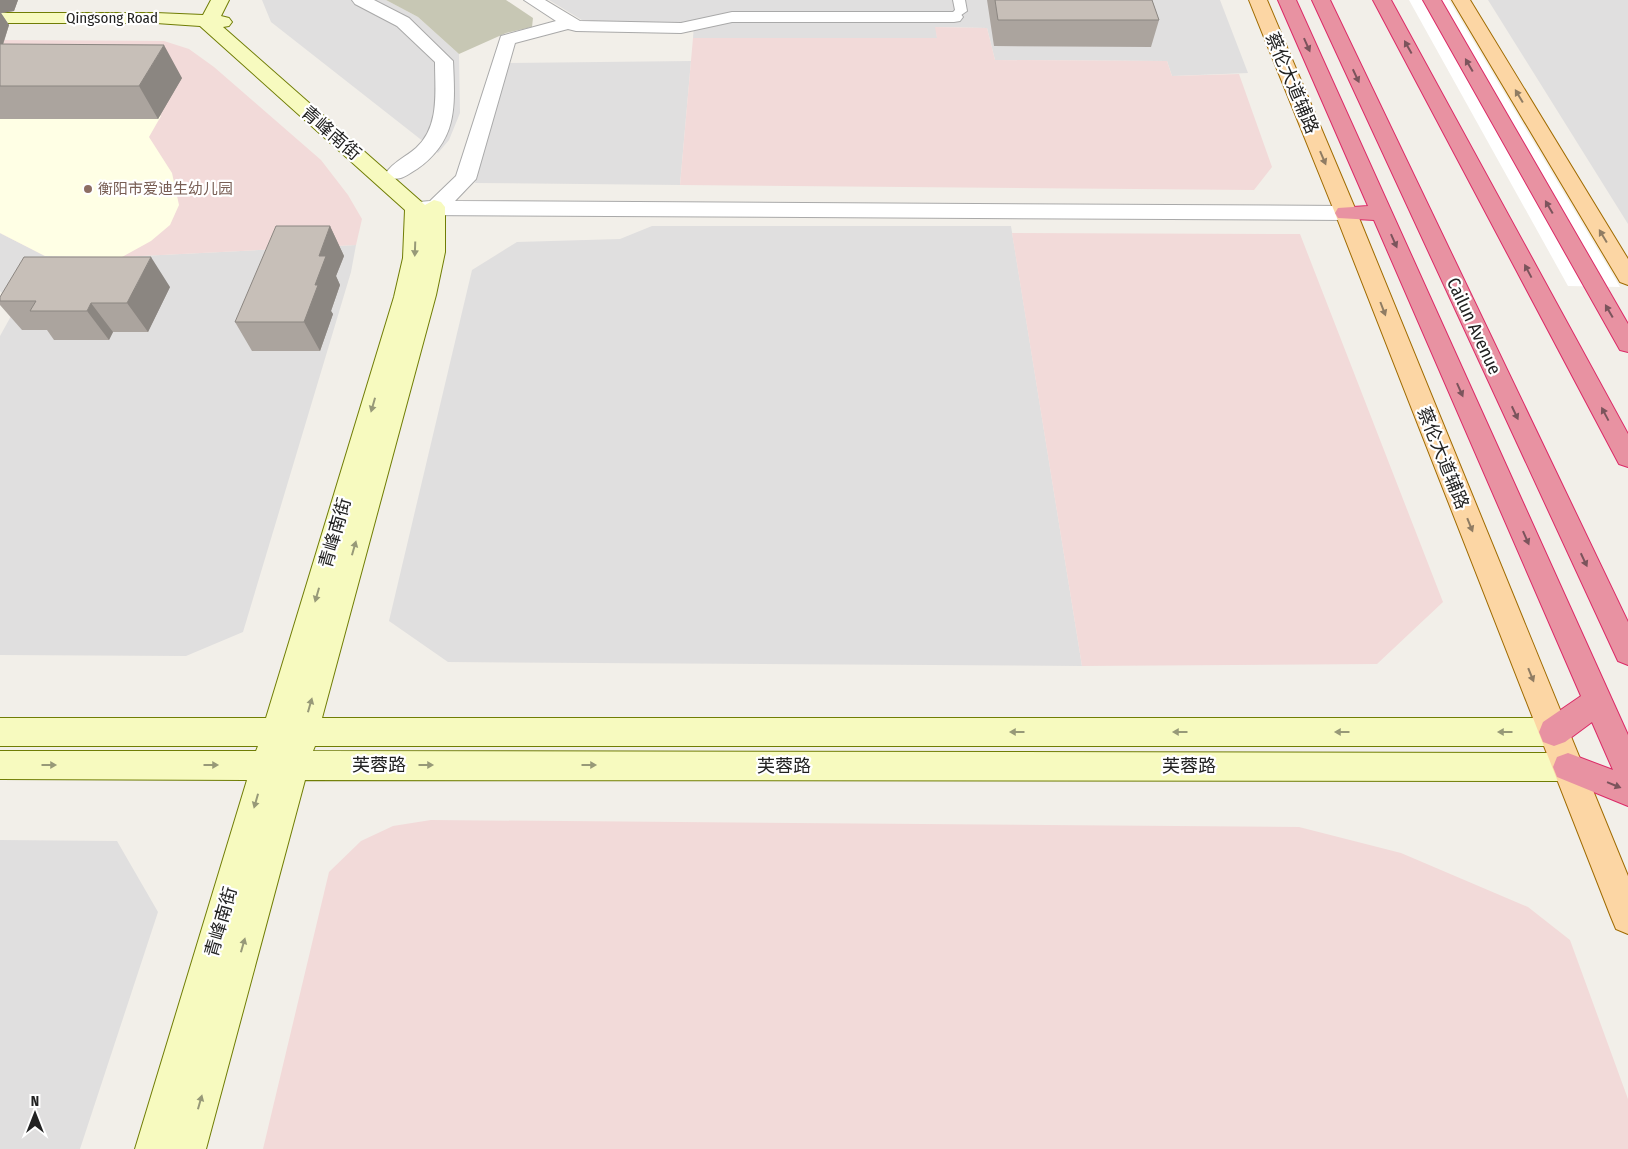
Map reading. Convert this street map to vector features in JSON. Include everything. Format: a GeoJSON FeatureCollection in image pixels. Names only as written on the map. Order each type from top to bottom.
{"type":"FeatureCollection","features":[{"type":"Feature","properties":{"kind":"highway"},"geometry":{"type":"LineString","coordinates":[[1287,0],[1628,769]]}},
{"type":"Feature","properties":{"kind":"highway","name":"Cailun Avenue"},"geometry":{"type":"LineString","coordinates":[[1321,0],[1628,652]]}},
{"type":"Feature","properties":{"kind":"highway"},"geometry":{"type":"LineString","coordinates":[[1382,0],[1628,457]]}},
{"type":"Feature","properties":{"kind":"highway"},"geometry":{"type":"LineString","coordinates":[[1432,0],[1628,344]]}},
{"type":"Feature","properties":{"kind":"highway"},"geometry":{"type":"LineString","coordinates":[[1346,212],[1381,212]]}},
{"type":"Feature","properties":{"kind":"highway"},"geometry":{"type":"LineString","coordinates":[[1554,732],[1598,701]]}},
{"type":"Feature","properties":{"kind":"highway"},"geometry":{"type":"LineString","coordinates":[[1568,766],[1628,791]]}},
{"type":"Feature","properties":{"kind":"main road","name":"蔡伦大道辅路"},"geometry":{"type":"LineString","coordinates":[[1258,0],[1346,212],[1628,917]]}},
{"type":"Feature","properties":{"kind":"main road"},"geometry":{"type":"LineString","coordinates":[[1461,0],[1628,277]]}},
{"type":"Feature","properties":{"kind":"street"},"geometry":{"type":"LineString","coordinates":[[361,0],[403,22],[444,61],[446,109],[438,135],[421,158],[396,173]]}},
{"type":"Feature","properties":{"kind":"street"},"geometry":{"type":"LineString","coordinates":[[534,0],[576,26],[681,28],[706,15],[732,17],[954,17]]}},
{"type":"Feature","properties":{"kind":"street","name":"青峰南街"},"geometry":{"type":"LineString","coordinates":[[222,11],[396,173],[426,208],[208,24],[222,11]]}},
{"type":"Feature","properties":{"kind":"street","name":"Qingsong Road"},"geometry":{"type":"LineString","coordinates":[[0,18],[156,18],[222,11]]}},
{"type":"Feature","properties":{"kind":"street"},"geometry":{"type":"LineString","coordinates":[[426,208],[466,179],[507,40],[570,23]]}},
{"type":"Feature","properties":{"kind":"street"},"geometry":{"type":"LineString","coordinates":[[426,208],[1346,212]]}},
{"type":"Feature","properties":{"kind":"street","name":"青峰南街"},"geometry":{"type":"LineString","coordinates":[[154,1149],[290,732],[405,297],[426,208]]}},
{"type":"Feature","properties":{"kind":"street","name":"芙蓉路"},"geometry":{"type":"LineString","coordinates":[[0,732],[1554,732]]}},
{"type":"Feature","properties":{"kind":"street","name":"芙蓉路"},"geometry":{"type":"LineString","coordinates":[[0,765],[1568,766]]}},
{"type":"Feature","properties":{"kind":"street","name":"青峰南街"},"geometry":{"type":"LineString","coordinates":[[186,1149],[280,765]]}},
{"type":"Feature","properties":{"kind":"lane"},"geometry":{"type":"LineString","coordinates":[[954,17],[961,11],[959,0]]}},
{"type":"Feature","properties":{"kind":"shaded area"},"geometry":{"type":"Polygon","coordinates":[[[262,0],[386,0],[418,17],[459,54],[460,113],[449,140],[438,153],[271,22],[262,0]]]}},
{"type":"Feature","properties":{"kind":"shaded area"},"geometry":{"type":"Polygon","coordinates":[[[386,0],[506,0],[533,18],[532,27],[506,33],[459,54],[418,17],[386,0]]]}},
{"type":"Feature","properties":{"kind":"shaded area"},"geometry":{"type":"Polygon","coordinates":[[[549,0],[1220,0],[1248,73],[1172,76],[1167,61],[995,60],[987,28],[936,27],[937,38],[693,38],[694,24],[585,22],[549,0]]]}},
{"type":"Feature","properties":{"kind":"shaded area"},"geometry":{"type":"Polygon","coordinates":[[[1488,0],[1628,0],[1628,224],[1488,0]]]}},
{"type":"Feature","properties":{"kind":"shaded area"},"geometry":{"type":"Polygon","coordinates":[[[935,27],[987,28],[995,60],[1167,61],[1172,76],[1239,74],[1272,167],[1254,190],[680,185],[693,38],[937,38],[935,27]]]}},
{"type":"Feature","properties":{"kind":"shaded area"},"geometry":{"type":"Polygon","coordinates":[[[4,40],[164,41],[189,49],[214,67],[321,160],[348,195],[362,219],[356,245],[122,257],[45,256],[0,233],[0,53],[4,40]]]}},
{"type":"Feature","properties":{"kind":"shaded area"},"geometry":{"type":"Polygon","coordinates":[[[691,61],[680,185],[475,183],[509,63],[691,61]]]}},
{"type":"Feature","properties":{"kind":"shaded area","name":"衡阳市爱迪生幼儿园"},"geometry":{"type":"Polygon","coordinates":[[[0,115],[161,116],[149,137],[172,173],[179,205],[170,225],[151,241],[122,257],[45,256],[0,233],[0,115]]]}},
{"type":"Feature","properties":{"kind":"shaded area"},"geometry":{"type":"Polygon","coordinates":[[[652,226],[1011,226],[1082,666],[448,662],[389,621],[472,270],[517,242],[620,239],[652,226]]]}},
{"type":"Feature","properties":{"kind":"shaded area"},"geometry":{"type":"Polygon","coordinates":[[[0,233],[45,256],[122,257],[356,245],[351,272],[243,632],[186,656],[0,655],[0,336],[16,307],[0,291],[0,233]]]}},
{"type":"Feature","properties":{"kind":"shaded area"},"geometry":{"type":"Polygon","coordinates":[[[1012,233],[1300,234],[1443,602],[1377,664],[1082,666],[1012,233]]]}},
{"type":"Feature","properties":{"kind":"shaded area"},"geometry":{"type":"Polygon","coordinates":[[[431,820],[1299,827],[1401,853],[1528,907],[1570,940],[1628,1099],[1628,1149],[263,1149],[329,872],[361,841],[393,826],[431,820]]]}},
{"type":"Feature","properties":{"kind":"shaded area"},"geometry":{"type":"Polygon","coordinates":[[[0,840],[117,841],[158,912],[80,1149],[0,1149],[0,840]]]}},
{"type":"Feature","properties":{"kind":"pier"},"geometry":{"type":"Polygon","coordinates":[[[1409,0],[1449,0],[1620,287],[1568,286],[1409,0]]]}},
{"type":"Feature","properties":{"kind":"building"},"geometry":{"type":"Polygon","coordinates":[[[995,0],[1152,0],[1159,20],[998,20],[995,0]]]}},
{"type":"Feature","properties":{"kind":"building"},"geometry":{"type":"Polygon","coordinates":[[[0,44],[164,45],[139,86],[0,86],[0,44]]]}},
{"type":"Feature","properties":{"kind":"building"},"geometry":{"type":"Polygon","coordinates":[[[276,226],[330,226],[319,256],[326,256],[315,285],[318,285],[304,322],[235,322],[276,226]]]}},
{"type":"Feature","properties":{"kind":"building"},"geometry":{"type":"Polygon","coordinates":[[[24,257],[151,257],[127,303],[91,303],[87,311],[30,311],[36,301],[0,301],[0,297],[24,257]]]}},
{"type":"Feature","properties":{"kind":"place","name":"衡阳市爱迪生幼儿园"},"geometry":{"type":"Point","coordinates":[88,189]}}]}
